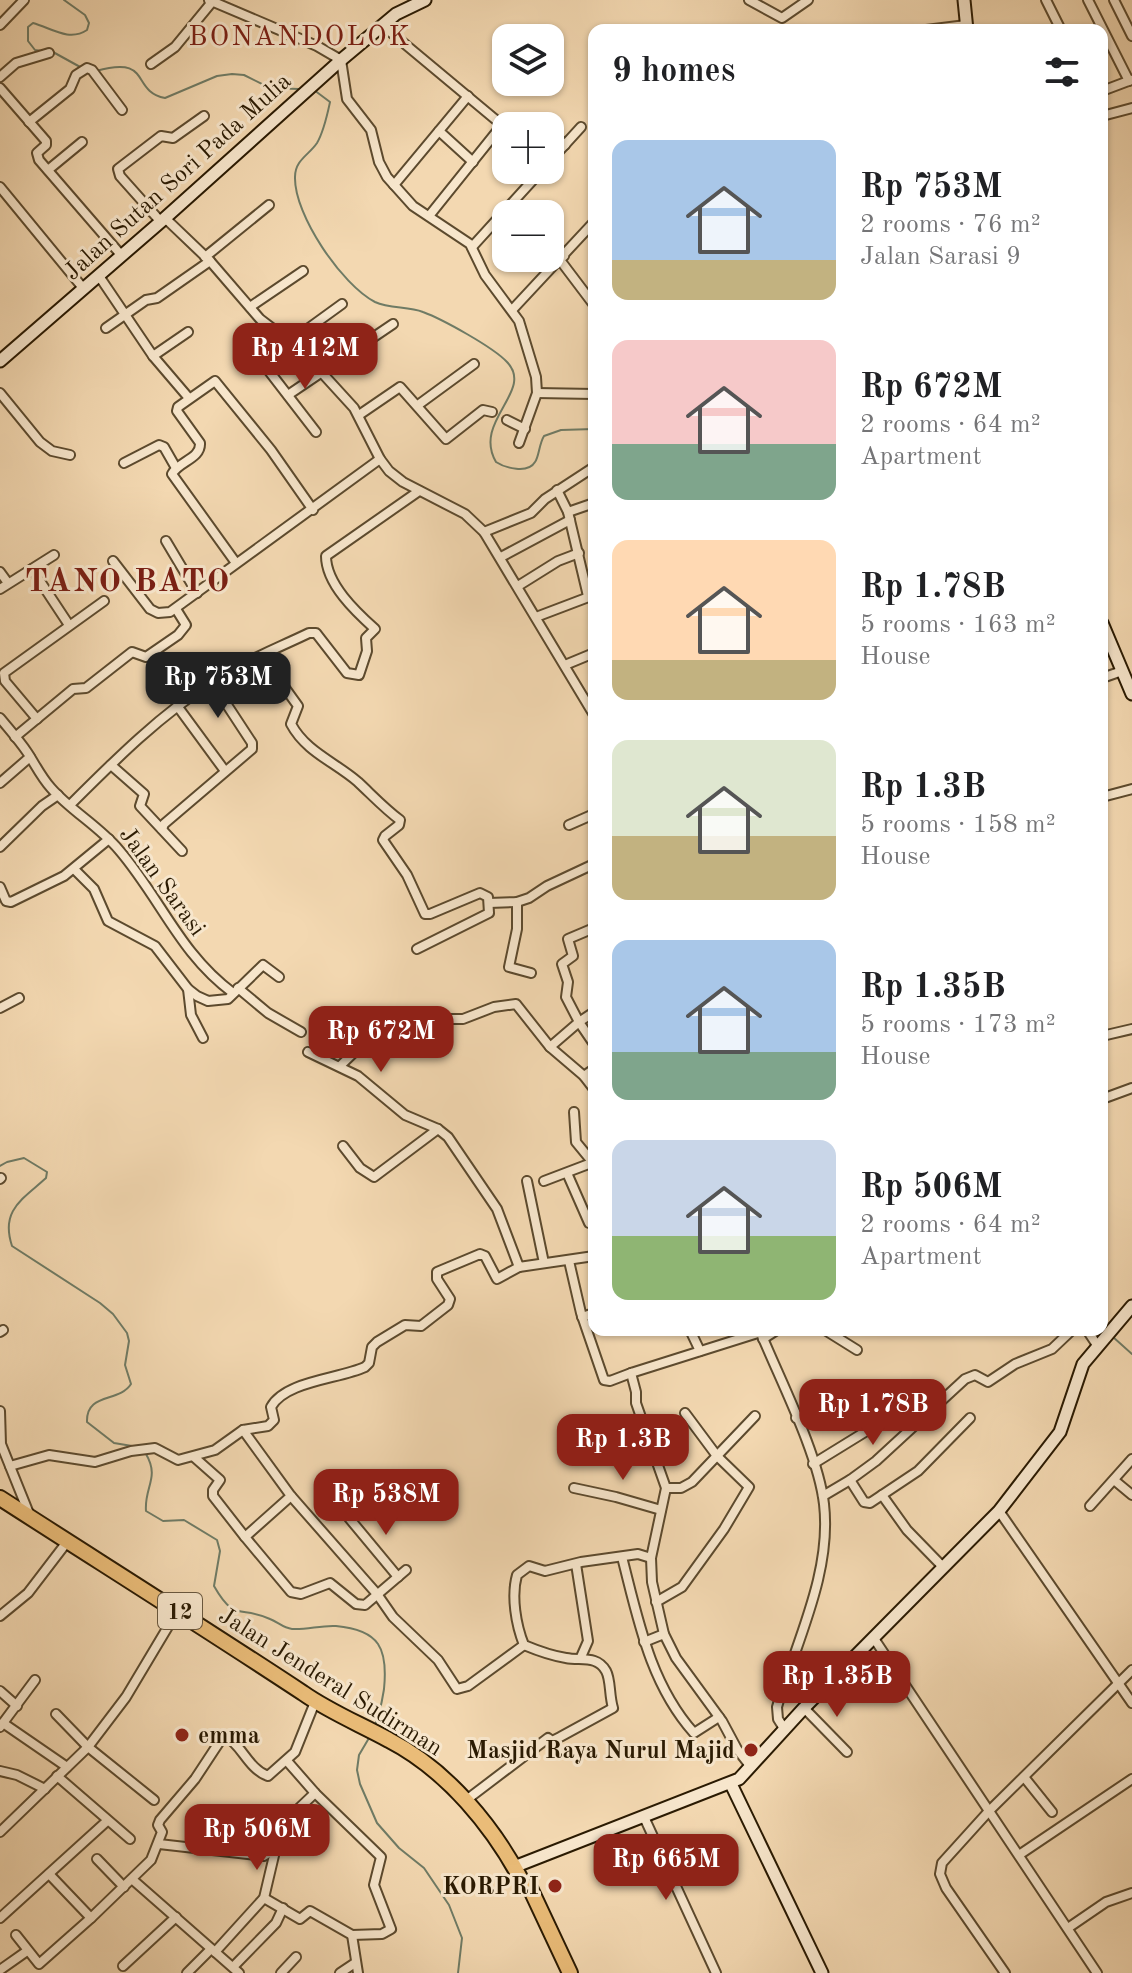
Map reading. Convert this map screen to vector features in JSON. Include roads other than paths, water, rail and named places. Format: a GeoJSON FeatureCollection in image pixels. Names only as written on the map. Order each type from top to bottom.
{"type":"FeatureCollection","features":[{"type":"Feature","properties":{"kind":"highway","name":"Jalan Jenderal Sudirman"},"geometry":{"type":"LineString","coordinates":[[0,1498],[178,1610],[315,1702],[390,1740],[433,1769],[492,1833],[524,1885],[531,1890],[570,1973]]}},
{"type":"Feature","properties":{"kind":"highway","name":"Jalan Jenderal Sudirman"},"geometry":{"type":"LineString","coordinates":[[524,1885],[524,1893],[561,1973]]}},
{"type":"Feature","properties":{"kind":"street"},"geometry":{"type":"LineString","coordinates":[[0,25],[24,0]]}},
{"type":"Feature","properties":{"kind":"street","name":"Jalan Sutan Sori Pada Mulia"},"geometry":{"type":"LineString","coordinates":[[0,361],[163,220],[310,86],[382,25],[406,8],[425,0]]}},
{"type":"Feature","properties":{"kind":"street"},"geometry":{"type":"LineString","coordinates":[[749,0],[782,18],[808,0]]}},
{"type":"Feature","properties":{"kind":"street"},"geometry":{"type":"LineString","coordinates":[[964,0],[967,24]]}},
{"type":"Feature","properties":{"kind":"street"},"geometry":{"type":"LineString","coordinates":[[1046,0],[1058,24]]}},
{"type":"Feature","properties":{"kind":"street"},"geometry":{"type":"LineString","coordinates":[[1088,0],[1101,24]]}},
{"type":"Feature","properties":{"kind":"street"},"geometry":{"type":"LineString","coordinates":[[1114,0],[1132,36]]}},
{"type":"Feature","properties":{"kind":"street"},"geometry":{"type":"LineString","coordinates":[[151,64],[175,47],[210,1],[317,46],[341,60],[347,99],[371,130],[379,162],[394,185],[413,206],[472,247],[485,275],[513,309],[521,326],[537,393],[519,443]]}},
{"type":"Feature","properties":{"kind":"street"},"geometry":{"type":"LineString","coordinates":[[382,25],[492,116]]}},
{"type":"Feature","properties":{"kind":"street"},"geometry":{"type":"LineString","coordinates":[[1108,38],[1131,81],[1108,89]]}},
{"type":"Feature","properties":{"kind":"street"},"geometry":{"type":"LineString","coordinates":[[0,77],[16,63],[49,53]]}},
{"type":"Feature","properties":{"kind":"street"},"geometry":{"type":"LineString","coordinates":[[29,122],[70,89],[82,70],[89,68],[122,110]]}},
{"type":"Feature","properties":{"kind":"street"},"geometry":{"type":"LineString","coordinates":[[0,88],[47,142],[37,156],[122,256]]}},
{"type":"Feature","properties":{"kind":"street"},"geometry":{"type":"LineString","coordinates":[[394,185],[468,96]]}},
{"type":"Feature","properties":{"kind":"street"},"geometry":{"type":"LineString","coordinates":[[1108,114],[1132,108]]}},
{"type":"Feature","properties":{"kind":"street"},"geometry":{"type":"LineString","coordinates":[[204,116],[173,138],[161,136],[118,169],[120,176],[207,259],[265,323],[291,341],[321,371],[359,415],[380,459],[396,477],[465,514],[484,532],[588,705]]}},
{"type":"Feature","properties":{"kind":"street"},"geometry":{"type":"LineString","coordinates":[[565,145],[581,127]]}},
{"type":"Feature","properties":{"kind":"street"},"geometry":{"type":"LineString","coordinates":[[439,131],[473,162]]}},
{"type":"Feature","properties":{"kind":"street"},"geometry":{"type":"LineString","coordinates":[[429,216],[492,138]]}},
{"type":"Feature","properties":{"kind":"street"},"geometry":{"type":"LineString","coordinates":[[48,170],[82,142]]}},
{"type":"Feature","properties":{"kind":"street"},"geometry":{"type":"LineString","coordinates":[[515,200],[530,184]]}},
{"type":"Feature","properties":{"kind":"street"},"geometry":{"type":"LineString","coordinates":[[0,187],[83,288]]}},
{"type":"Feature","properties":{"kind":"street"},"geometry":{"type":"LineString","coordinates":[[106,328],[146,300],[157,298],[269,205]]}},
{"type":"Feature","properties":{"kind":"street"},"geometry":{"type":"LineString","coordinates":[[472,247],[492,225]]}},
{"type":"Feature","properties":{"kind":"street"},"geometry":{"type":"LineString","coordinates":[[564,256],[588,230]]}},
{"type":"Feature","properties":{"kind":"street"},"geometry":{"type":"LineString","coordinates":[[564,261],[588,296]]}},
{"type":"Feature","properties":{"kind":"street"},"geometry":{"type":"LineString","coordinates":[[250,307],[303,271]]}},
{"type":"Feature","properties":{"kind":"street"},"geometry":{"type":"LineString","coordinates":[[513,309],[549,272]]}},
{"type":"Feature","properties":{"kind":"street"},"geometry":{"type":"LineString","coordinates":[[99,276],[153,356],[188,397]]}},
{"type":"Feature","properties":{"kind":"street"},"geometry":{"type":"LineString","coordinates":[[291,341],[342,304]]}},
{"type":"Feature","properties":{"kind":"street"},"geometry":{"type":"LineString","coordinates":[[288,395],[393,324]]}},
{"type":"Feature","properties":{"kind":"street"},"geometry":{"type":"LineString","coordinates":[[153,356],[188,332]]}},
{"type":"Feature","properties":{"kind":"street"},"geometry":{"type":"LineString","coordinates":[[252,349],[316,432]]}},
{"type":"Feature","properties":{"kind":"street"},"geometry":{"type":"LineString","coordinates":[[418,405],[474,364]]}},
{"type":"Feature","properties":{"kind":"street"},"geometry":{"type":"LineString","coordinates":[[236,563],[172,474],[201,448],[177,411],[188,397],[215,381],[271,450],[313,510]]}},
{"type":"Feature","properties":{"kind":"street"},"geometry":{"type":"LineString","coordinates":[[359,415],[400,387],[448,439],[484,410],[492,412]]}},
{"type":"Feature","properties":{"kind":"street"},"geometry":{"type":"LineString","coordinates":[[0,393],[40,442],[52,451],[70,455]]}},
{"type":"Feature","properties":{"kind":"street"},"geometry":{"type":"LineString","coordinates":[[537,393],[588,394]]}},
{"type":"Feature","properties":{"kind":"street"},"geometry":{"type":"LineString","coordinates":[[507,420],[525,429]]}},
{"type":"Feature","properties":{"kind":"street"},"geometry":{"type":"LineString","coordinates":[[124,463],[160,445],[176,468]]}},
{"type":"Feature","properties":{"kind":"street"},"geometry":{"type":"LineString","coordinates":[[113,561],[150,609],[161,614],[176,609],[380,459]]}},
{"type":"Feature","properties":{"kind":"street"},"geometry":{"type":"LineString","coordinates":[[484,532],[531,513],[557,490],[588,471]]}},
{"type":"Feature","properties":{"kind":"street"},"geometry":{"type":"LineString","coordinates":[[557,490],[569,516],[588,584]]}},
{"type":"Feature","properties":{"kind":"street"},"geometry":{"type":"LineString","coordinates":[[70,805],[111,765],[212,682],[309,633],[316,633],[347,673],[359,675],[367,651],[366,638],[375,629],[344,599],[326,565],[326,556],[419,491]]}},
{"type":"Feature","properties":{"kind":"street"},"geometry":{"type":"LineString","coordinates":[[501,557],[588,506]]}},
{"type":"Feature","properties":{"kind":"street"},"geometry":{"type":"LineString","coordinates":[[166,541],[197,593]]}},
{"type":"Feature","properties":{"kind":"street"},"geometry":{"type":"LineString","coordinates":[[518,586],[558,561],[579,553]]}},
{"type":"Feature","properties":{"kind":"street"},"geometry":{"type":"LineString","coordinates":[[0,572],[4,586],[54,555]]}},
{"type":"Feature","properties":{"kind":"street"},"geometry":{"type":"LineString","coordinates":[[32,569],[69,625]]}},
{"type":"Feature","properties":{"kind":"street"},"geometry":{"type":"LineString","coordinates":[[536,617],[588,596]]}},
{"type":"Feature","properties":{"kind":"street"},"geometry":{"type":"LineString","coordinates":[[37,719],[5,681],[4,675],[104,601]]}},
{"type":"Feature","properties":{"kind":"street"},"geometry":{"type":"LineString","coordinates":[[15,737],[75,688],[86,688],[132,652],[145,657],[178,635],[186,625],[176,609]]}},
{"type":"Feature","properties":{"kind":"street"},"geometry":{"type":"LineString","coordinates":[[1108,637],[1132,694]]}},
{"type":"Feature","properties":{"kind":"street"},"geometry":{"type":"LineString","coordinates":[[565,665],[588,655]]}},
{"type":"Feature","properties":{"kind":"street"},"geometry":{"type":"LineString","coordinates":[[262,656],[298,706],[291,724],[304,742],[358,782],[387,812],[400,820],[399,825],[383,840],[407,875],[425,914],[485,893],[489,913],[417,949]]}},
{"type":"Feature","properties":{"kind":"street"},"geometry":{"type":"LineString","coordinates":[[1108,676],[1122,671]]}},
{"type":"Feature","properties":{"kind":"street"},"geometry":{"type":"LineString","coordinates":[[162,829],[252,746],[212,682]]}},
{"type":"Feature","properties":{"kind":"street"},"geometry":{"type":"LineString","coordinates":[[178,707],[225,771]]}},
{"type":"Feature","properties":{"kind":"street","name":"Jalan Sarasi"},"geometry":{"type":"LineString","coordinates":[[0,718],[44,780],[109,839],[157,900],[188,951],[236,991],[301,1032]]}},
{"type":"Feature","properties":{"kind":"street"},"geometry":{"type":"LineString","coordinates":[[0,783],[30,757]]}},
{"type":"Feature","properties":{"kind":"street"},"geometry":{"type":"LineString","coordinates":[[111,765],[144,794],[140,806],[182,851]]}},
{"type":"Feature","properties":{"kind":"street"},"geometry":{"type":"LineString","coordinates":[[1108,795],[1132,789]]}},
{"type":"Feature","properties":{"kind":"street"},"geometry":{"type":"LineString","coordinates":[[0,847],[42,806],[58,795]]}},
{"type":"Feature","properties":{"kind":"street"},"geometry":{"type":"LineString","coordinates":[[569,825],[588,817]]}},
{"type":"Feature","properties":{"kind":"street"},"geometry":{"type":"LineString","coordinates":[[0,887],[9,903],[74,869],[109,839]]}},
{"type":"Feature","properties":{"kind":"street"},"geometry":{"type":"LineString","coordinates":[[489,903],[517,902],[529,898],[588,867]]}},
{"type":"Feature","properties":{"kind":"street"},"geometry":{"type":"LineString","coordinates":[[74,869],[94,889],[108,921],[159,950],[188,989],[208,1001],[224,1001],[263,965],[279,977]]}},
{"type":"Feature","properties":{"kind":"street"},"geometry":{"type":"LineString","coordinates":[[517,902],[517,929],[509,967],[531,973]]}},
{"type":"Feature","properties":{"kind":"street"},"geometry":{"type":"LineString","coordinates":[[588,931],[568,939],[573,957],[562,964],[568,982],[566,997],[588,1035]]}},
{"type":"Feature","properties":{"kind":"street"},"geometry":{"type":"LineString","coordinates":[[188,989],[191,1015],[203,1038]]}},
{"type":"Feature","properties":{"kind":"street"},"geometry":{"type":"LineString","coordinates":[[0,1008],[19,998]]}},
{"type":"Feature","properties":{"kind":"street"},"geometry":{"type":"LineString","coordinates":[[340,1066],[366,1039],[398,1020],[463,1019],[494,1007],[516,1004],[550,1047],[588,1081]]}},
{"type":"Feature","properties":{"kind":"street"},"geometry":{"type":"LineString","coordinates":[[550,1047],[588,1016]]}},
{"type":"Feature","properties":{"kind":"street"},"geometry":{"type":"LineString","coordinates":[[1108,1035],[1132,1029]]}},
{"type":"Feature","properties":{"kind":"street"},"geometry":{"type":"LineString","coordinates":[[308,1052],[358,1076],[405,1115],[438,1129],[458,1148],[497,1209],[519,1267]]}},
{"type":"Feature","properties":{"kind":"street"},"geometry":{"type":"LineString","coordinates":[[584,1076],[588,1073]]}},
{"type":"Feature","properties":{"kind":"street"},"geometry":{"type":"LineString","coordinates":[[1108,1097],[1132,1088]]}},
{"type":"Feature","properties":{"kind":"street"},"geometry":{"type":"LineString","coordinates":[[574,1112],[576,1142],[588,1156]]}},
{"type":"Feature","properties":{"kind":"street"},"geometry":{"type":"LineString","coordinates":[[343,1146],[360,1168],[374,1177],[438,1129]]}},
{"type":"Feature","properties":{"kind":"street"},"geometry":{"type":"LineString","coordinates":[[544,1181],[588,1165]]}},
{"type":"Feature","properties":{"kind":"street"},"geometry":{"type":"LineString","coordinates":[[567,1173],[588,1221]]}},
{"type":"Feature","properties":{"kind":"street"},"geometry":{"type":"LineString","coordinates":[[527,1181],[544,1263]]}},
{"type":"Feature","properties":{"kind":"street"},"geometry":{"type":"LineString","coordinates":[[10,1466],[49,1455],[95,1462],[148,1448],[159,1449],[178,1460],[194,1457],[225,1445],[243,1430],[268,1426],[274,1420],[272,1403],[306,1384],[365,1367],[377,1342],[405,1325],[421,1326],[448,1305],[450,1299],[437,1279],[437,1272],[480,1254],[485,1256],[497,1279],[519,1267],[588,1257]]}},
{"type":"Feature","properties":{"kind":"street"},"geometry":{"type":"LineString","coordinates":[[569,1261],[588,1334]]}},
{"type":"Feature","properties":{"kind":"street"},"geometry":{"type":"LineString","coordinates":[[1108,1333],[1132,1306]]}},
{"type":"Feature","properties":{"kind":"street"},"geometry":{"type":"LineString","coordinates":[[582,1317],[588,1315]]}},
{"type":"Feature","properties":{"kind":"street"},"geometry":{"type":"LineString","coordinates":[[589,1336],[604,1380],[610,1381],[754,1336]]}},
{"type":"Feature","properties":{"kind":"street"},"geometry":{"type":"LineString","coordinates":[[693,1336],[700,1351]]}},
{"type":"Feature","properties":{"kind":"street"},"geometry":{"type":"LineString","coordinates":[[762,1336],[796,1418],[823,1496],[824,1524],[819,1572],[777,1707],[778,1719],[785,1730]]}},
{"type":"Feature","properties":{"kind":"street"},"geometry":{"type":"LineString","coordinates":[[835,1336],[857,1350]]}},
{"type":"Feature","properties":{"kind":"street"},"geometry":{"type":"LineString","coordinates":[[823,1496],[850,1480],[904,1436],[959,1383],[974,1375],[988,1382],[1015,1364],[1049,1351],[1065,1336]]}},
{"type":"Feature","properties":{"kind":"street"},"geometry":{"type":"LineString","coordinates":[[1094,1336],[1100,1342]]}},
{"type":"Feature","properties":{"kind":"street"},"geometry":{"type":"LineString","coordinates":[[514,1867],[731,1784],[751,1767],[804,1708],[999,1511],[1060,1432],[1080,1371],[1105,1336]]}},
{"type":"Feature","properties":{"kind":"street"},"geometry":{"type":"LineString","coordinates":[[631,1373],[636,1403],[666,1488],[651,1558],[652,1582],[664,1634],[676,1658],[751,1767]]}},
{"type":"Feature","properties":{"kind":"street"},"geometry":{"type":"LineString","coordinates":[[796,1418],[860,1387]]}},
{"type":"Feature","properties":{"kind":"street"},"geometry":{"type":"LineString","coordinates":[[813,1464],[886,1419],[909,1397]]}},
{"type":"Feature","properties":{"kind":"street"},"geometry":{"type":"LineString","coordinates":[[0,1411],[1,1444],[30,1517]]}},
{"type":"Feature","properties":{"kind":"street"},"geometry":{"type":"LineString","coordinates":[[656,1602],[682,1587],[748,1490],[748,1484],[717,1456],[685,1413]]}},
{"type":"Feature","properties":{"kind":"street"},"geometry":{"type":"LineString","coordinates":[[666,1488],[681,1488],[692,1482],[755,1416]]}},
{"type":"Feature","properties":{"kind":"street"},"geometry":{"type":"LineString","coordinates":[[850,1480],[866,1503],[882,1495],[918,1471],[970,1418]]}},
{"type":"Feature","properties":{"kind":"street"},"geometry":{"type":"LineString","coordinates":[[243,1430],[291,1496],[377,1594],[393,1617],[438,1660],[457,1689],[468,1686],[524,1645]]}},
{"type":"Feature","properties":{"kind":"street"},"geometry":{"type":"LineString","coordinates":[[194,1457],[220,1480],[213,1490],[213,1496],[291,1592],[301,1594],[330,1583],[361,1605],[368,1603],[406,1570]]}},
{"type":"Feature","properties":{"kind":"street"},"geometry":{"type":"LineString","coordinates":[[1090,1506],[1132,1459]]}},
{"type":"Feature","properties":{"kind":"street"},"geometry":{"type":"LineString","coordinates":[[1114,1480],[1132,1495]]}},
{"type":"Feature","properties":{"kind":"street"},"geometry":{"type":"LineString","coordinates":[[574,1488],[661,1510]]}},
{"type":"Feature","properties":{"kind":"street"},"geometry":{"type":"LineString","coordinates":[[882,1495],[907,1530],[943,1567]]}},
{"type":"Feature","properties":{"kind":"street"},"geometry":{"type":"LineString","coordinates":[[245,1537],[291,1496]]}},
{"type":"Feature","properties":{"kind":"street"},"geometry":{"type":"LineString","coordinates":[[999,1511],[1132,1703]]}},
{"type":"Feature","properties":{"kind":"street"},"geometry":{"type":"LineString","coordinates":[[349,1518],[398,1577]]}},
{"type":"Feature","properties":{"kind":"street"},"geometry":{"type":"LineString","coordinates":[[0,1616],[28,1593],[67,1542]]}},
{"type":"Feature","properties":{"kind":"street"},"geometry":{"type":"LineString","coordinates":[[524,1645],[516,1613],[515,1585],[517,1575],[529,1566],[545,1571],[638,1554],[651,1558]]}},
{"type":"Feature","properties":{"kind":"street"},"geometry":{"type":"LineString","coordinates":[[622,1557],[645,1643],[662,1689],[694,1733],[719,1717]]}},
{"type":"Feature","properties":{"kind":"street"},"geometry":{"type":"LineString","coordinates":[[576,1564],[588,1641],[581,1657]]}},
{"type":"Feature","properties":{"kind":"street"},"geometry":{"type":"LineString","coordinates":[[0,1832],[88,1747],[126,1697],[178,1610]]}},
{"type":"Feature","properties":{"kind":"street"},"geometry":{"type":"LineString","coordinates":[[634,1649],[664,1634]]}},
{"type":"Feature","properties":{"kind":"street"},"geometry":{"type":"LineString","coordinates":[[873,1637],[1097,1973]]}},
{"type":"Feature","properties":{"kind":"street"},"geometry":{"type":"LineString","coordinates":[[465,1801],[532,1748],[548,1738],[552,1741],[612,1709],[608,1692],[610,1681],[604,1667],[581,1657],[563,1657],[524,1645]]}},
{"type":"Feature","properties":{"kind":"street"},"geometry":{"type":"LineString","coordinates":[[1005,1973],[946,1888],[940,1874],[942,1863],[989,1811],[1132,1670]]}},
{"type":"Feature","properties":{"kind":"street"},"geometry":{"type":"LineString","coordinates":[[35,1680],[2,1725],[67,1767]]}},
{"type":"Feature","properties":{"kind":"street"},"geometry":{"type":"LineString","coordinates":[[0,1691],[17,1706]]}},
{"type":"Feature","properties":{"kind":"street"},"geometry":{"type":"LineString","coordinates":[[16,1935],[37,1964],[41,1963],[151,1860],[159,1844],[160,1820],[195,1779],[225,1736],[231,1738],[247,1761],[265,1775],[271,1774],[296,1749],[315,1702]]}},
{"type":"Feature","properties":{"kind":"street"},"geometry":{"type":"LineString","coordinates":[[804,1708],[847,1752]]}},
{"type":"Feature","properties":{"kind":"street"},"geometry":{"type":"LineString","coordinates":[[56,1714],[88,1747],[154,1800]]}},
{"type":"Feature","properties":{"kind":"street"},"geometry":{"type":"LineString","coordinates":[[264,1898],[300,1919],[310,1911],[352,1935],[382,1934],[391,1929],[374,1885],[381,1857],[287,1761]]}},
{"type":"Feature","properties":{"kind":"street"},"geometry":{"type":"LineString","coordinates":[[0,1771],[17,1775],[45,1789]]}},
{"type":"Feature","properties":{"kind":"street"},"geometry":{"type":"LineString","coordinates":[[57,1776],[130,1839]]}},
{"type":"Feature","properties":{"kind":"street"},"geometry":{"type":"LineString","coordinates":[[1024,1777],[1052,1812]]}},
{"type":"Feature","properties":{"kind":"street"},"geometry":{"type":"LineString","coordinates":[[1019,1855],[1132,1779]]}},
{"type":"Feature","properties":{"kind":"street"},"geometry":{"type":"LineString","coordinates":[[731,1784],[822,1973]]}},
{"type":"Feature","properties":{"kind":"street"},"geometry":{"type":"LineString","coordinates":[[187,1973],[264,1898],[276,1846],[294,1813],[315,1793]]}},
{"type":"Feature","properties":{"kind":"street"},"geometry":{"type":"LineString","coordinates":[[644,1817],[716,1973]]}},
{"type":"Feature","properties":{"kind":"street"},"geometry":{"type":"LineString","coordinates":[[0,1918],[107,1821]]}},
{"type":"Feature","properties":{"kind":"street"},"geometry":{"type":"LineString","coordinates":[[159,1844],[252,1856],[264,1856],[276,1846]]}},
{"type":"Feature","properties":{"kind":"street"},"geometry":{"type":"LineString","coordinates":[[97,1859],[124,1887]]}},
{"type":"Feature","properties":{"kind":"street"},"geometry":{"type":"LineString","coordinates":[[49,1874],[91,1918]]}},
{"type":"Feature","properties":{"kind":"street"},"geometry":{"type":"LineString","coordinates":[[133,1880],[236,1970],[276,1923],[283,1908]]}},
{"type":"Feature","properties":{"kind":"street"},"geometry":{"type":"LineString","coordinates":[[1068,1928],[1106,1902],[1132,1893]]}},
{"type":"Feature","properties":{"kind":"street"},"geometry":{"type":"LineString","coordinates":[[123,1966],[176,1917]]}},
{"type":"Feature","properties":{"kind":"street"},"geometry":{"type":"LineString","coordinates":[[340,1973],[357,1968],[352,1935]]}},
{"type":"Feature","properties":{"kind":"street"},"geometry":{"type":"LineString","coordinates":[[0,1970],[27,1951]]}},
{"type":"Feature","properties":{"kind":"street"},"geometry":{"type":"LineString","coordinates":[[281,1973],[296,1957]]}},
{"type":"Feature","properties":{"kind":"waterway"},"geometry":{"type":"LineString","coordinates":[[42,51],[35,50],[28,41],[28,27],[33,23],[74,35],[87,30],[89,23],[85,15],[64,0]]}},
{"type":"Feature","properties":{"kind":"waterway"},"geometry":{"type":"LineString","coordinates":[[53,52],[82,68]]}},
{"type":"Feature","properties":{"kind":"waterway"},"geometry":{"type":"LineString","coordinates":[[96,71],[126,67],[139,76],[147,89],[165,98],[217,76],[232,74],[244,75],[270,88],[299,89]]}},
{"type":"Feature","properties":{"kind":"waterway"},"geometry":{"type":"LineString","coordinates":[[314,90],[330,102],[329,107],[319,138],[300,162],[295,177],[302,210],[335,265],[348,281],[375,302],[417,310],[431,316],[479,341],[507,362],[514,373],[514,384],[492,433],[491,447],[496,462],[510,468],[527,468],[536,460],[544,436],[561,430],[588,429]]}},
{"type":"Feature","properties":{"kind":"waterway"},"geometry":{"type":"LineString","coordinates":[[0,1166],[24,1158],[47,1172],[46,1178],[22,1199],[11,1214],[9,1234],[12,1246],[100,1303],[127,1333],[129,1341],[125,1365],[131,1384],[119,1394],[92,1406],[87,1422],[114,1443],[138,1447]]}},
{"type":"Feature","properties":{"kind":"waterway"},"geometry":{"type":"LineString","coordinates":[[1113,1337],[1132,1354]]}},
{"type":"Feature","properties":{"kind":"waterway"},"geometry":{"type":"LineString","coordinates":[[146,1454],[152,1470],[146,1511],[163,1521],[184,1520],[217,1540],[220,1551],[214,1586],[227,1605],[289,1628],[351,1628],[372,1637],[378,1644],[385,1675],[382,1703],[375,1725]]}},
{"type":"Feature","properties":{"kind":"waterway"},"geometry":{"type":"LineString","coordinates":[[369,1738],[359,1755],[357,1770],[360,1784],[377,1823],[399,1848],[424,1868],[449,1905],[462,1938],[458,1973]]}},
{"type":"Feature","properties":{"kind":"place","name":"emma"},"geometry":{"type":"Point","coordinates":[182,1735]}},
{"type":"Feature","properties":{"kind":"place","name":"Masjid Raya Nurul Majid"},"geometry":{"type":"Point","coordinates":[751,1750]}},
{"type":"Feature","properties":{"kind":"place","name":"KORPRI"},"geometry":{"type":"Point","coordinates":[555,1886]}},
{"type":"Feature","properties":{"kind":"district","name":"BONANDOLOK"},"geometry":{"type":"Point","coordinates":[300,35]}},
{"type":"Feature","properties":{"kind":"district","name":"TANO BATO"},"geometry":{"type":"Point","coordinates":[128,580]}}]}
